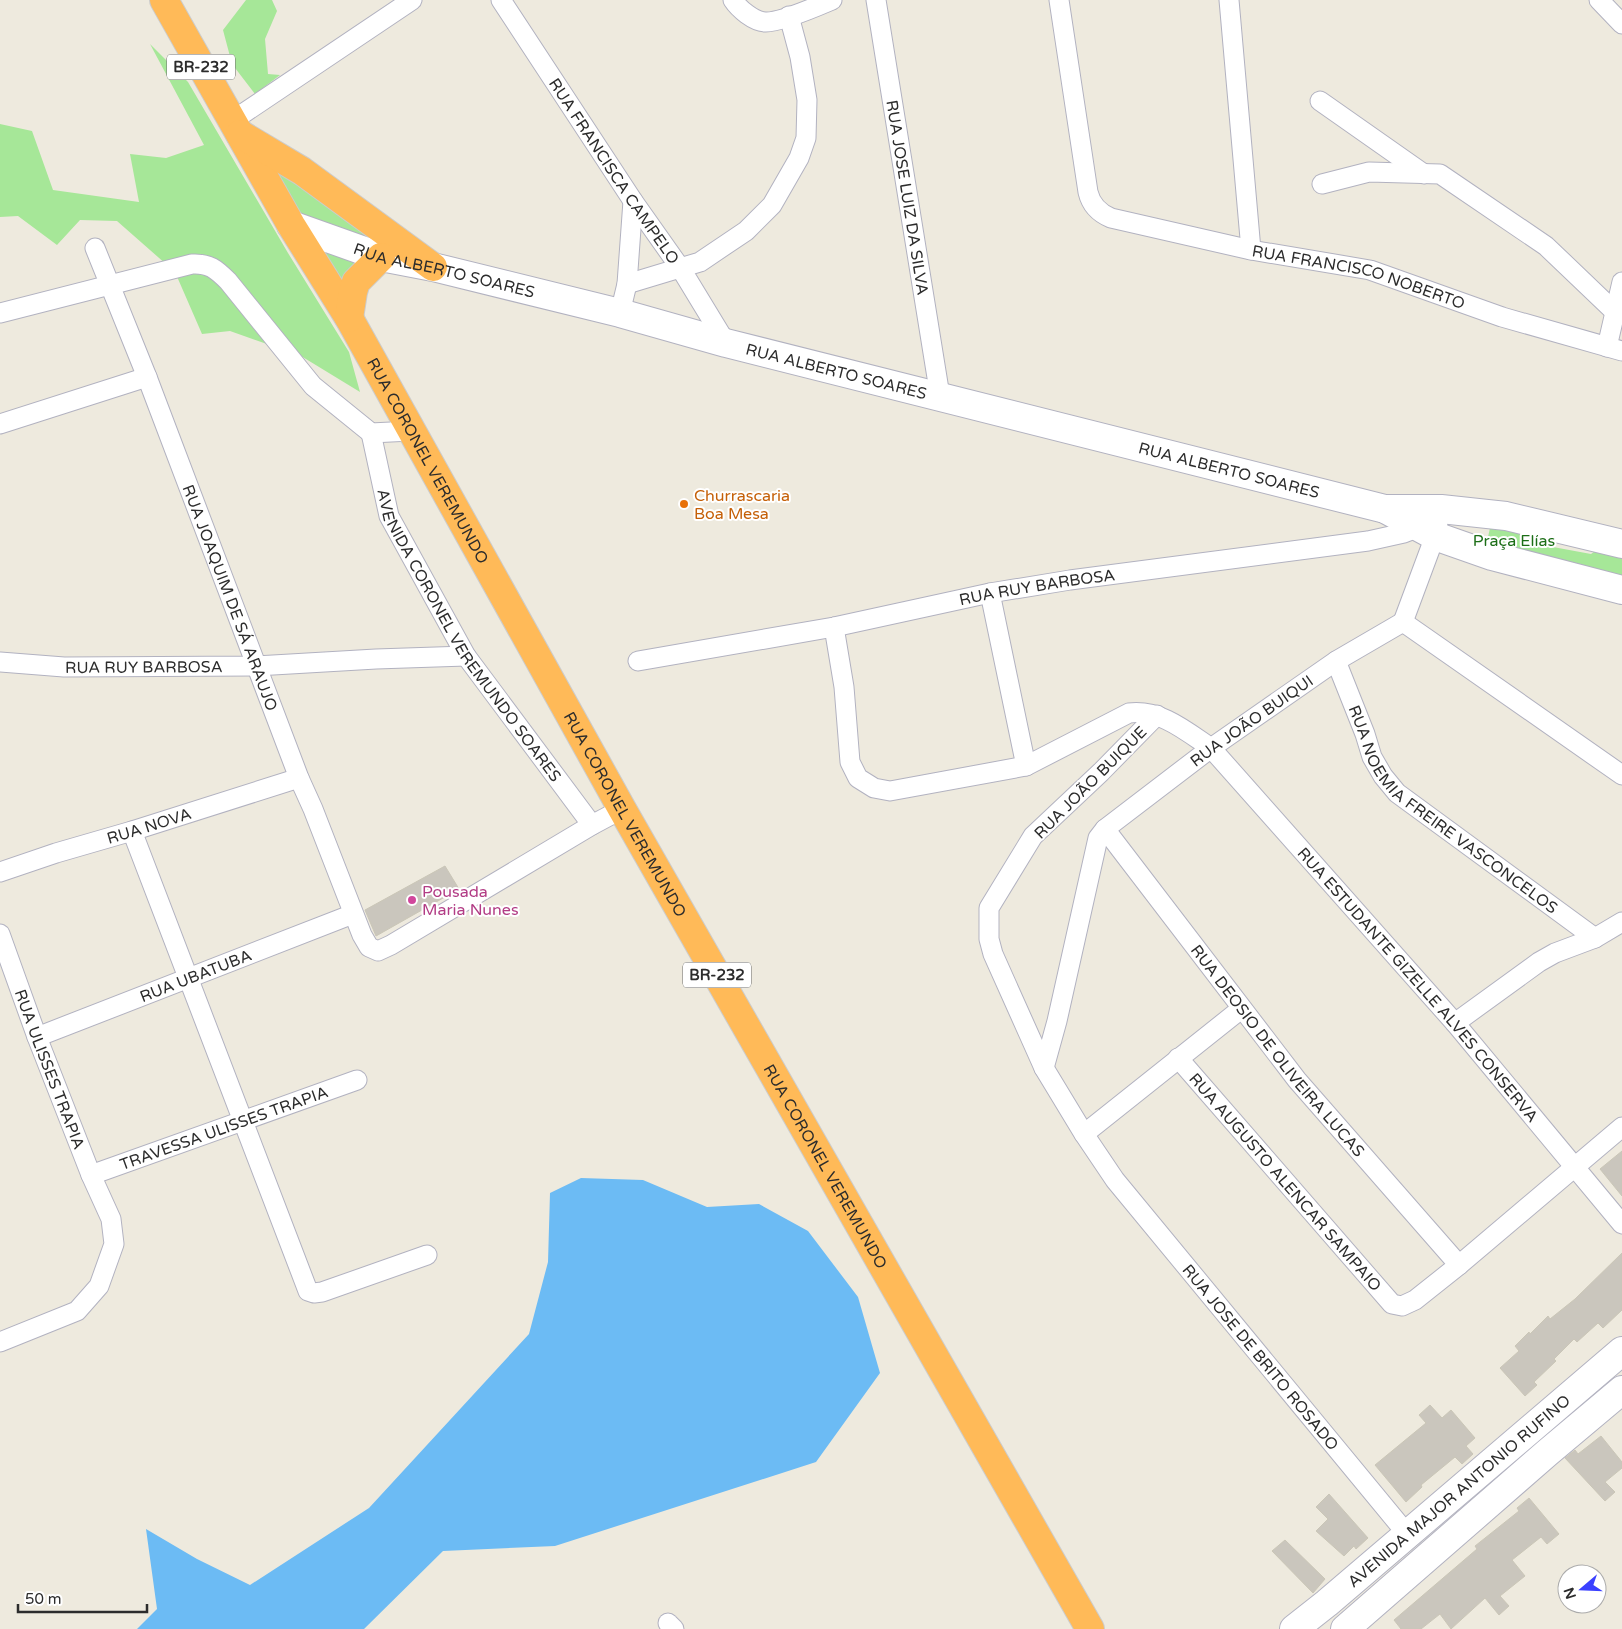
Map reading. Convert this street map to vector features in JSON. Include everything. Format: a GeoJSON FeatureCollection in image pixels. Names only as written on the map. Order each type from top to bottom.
{"type":"FeatureCollection","features":[{"type":"Feature","properties":{"kind":"highway","name":"RUA CORONEL VEREMUNDO"},"geometry":{"type":"LineString","coordinates":[[164,0],[291,225],[349,318],[622,809],[1090,1629]]}},
{"type":"Feature","properties":{"kind":"highway"},"geometry":{"type":"LineString","coordinates":[[235,127],[302,171],[433,267]]}},
{"type":"Feature","properties":{"kind":"highway"},"geometry":{"type":"LineString","coordinates":[[349,318],[356,282],[381,257]]}},
{"type":"Feature","properties":{"kind":"main road","name":"RUA ALBERTO SOARES"},"geometry":{"type":"LineString","coordinates":[[291,225],[381,257],[433,267],[620,313],[726,343],[1384,510],[1429,520],[1506,516],[1622,544]]}},
{"type":"Feature","properties":{"kind":"main road","name":"RUA ALBERTO SOARES"},"geometry":{"type":"LineString","coordinates":[[1429,520],[1492,556],[1622,590]]}},
{"type":"Feature","properties":{"kind":"main road","name":"AVENIDA MAJOR ANTONIO RUFINO"},"geometry":{"type":"LineString","coordinates":[[1294,1629],[1622,1351]]}},
{"type":"Feature","properties":{"kind":"main road","name":"AVENIDA MAJOR ANTONIO RUFINO"},"geometry":{"type":"LineString","coordinates":[[1345,1629],[1622,1390]]}},
{"type":"Feature","properties":{"kind":"main road"},"geometry":{"type":"LineString","coordinates":[[1484,1469],[1503,1491]]}},
{"type":"Feature","properties":{"kind":"street"},"geometry":{"type":"LineString","coordinates":[[235,127],[412,0]]}},
{"type":"Feature","properties":{"kind":"street","name":"RUA FRANCISCA CAMPELO"},"geometry":{"type":"LineString","coordinates":[[501,0],[633,201],[681,269],[726,343]]}},
{"type":"Feature","properties":{"kind":"street"},"geometry":{"type":"LineString","coordinates":[[735,3],[755,19],[766,22],[790,16],[832,0]]}},
{"type":"Feature","properties":{"kind":"street","name":"RUA JOSE LUIZ DA SILVA"},"geometry":{"type":"LineString","coordinates":[[876,0],[940,396]]}},
{"type":"Feature","properties":{"kind":"street","name":"RUA FRANCISCO NOBERTO"},"geometry":{"type":"LineString","coordinates":[[1059,0],[1088,192],[1090,200],[1102,214],[1112,218],[1252,250],[1370,270],[1502,317],[1614,349]]}},
{"type":"Feature","properties":{"kind":"street"},"geometry":{"type":"LineString","coordinates":[[1229,0],[1252,250]]}},
{"type":"Feature","properties":{"kind":"street"},"geometry":{"type":"LineString","coordinates":[[1599,0],[1622,24]]}},
{"type":"Feature","properties":{"kind":"street"},"geometry":{"type":"LineString","coordinates":[[627,284],[700,262],[746,231],[772,205],[800,158],[806,138],[808,100],[790,16]]}},
{"type":"Feature","properties":{"kind":"street"},"geometry":{"type":"LineString","coordinates":[[1320,101],[1424,174]]}},
{"type":"Feature","properties":{"kind":"street"},"geometry":{"type":"LineString","coordinates":[[1322,184],[1369,172],[1440,174],[1546,246],[1615,312]]}},
{"type":"Feature","properties":{"kind":"street"},"geometry":{"type":"LineString","coordinates":[[620,313],[627,284],[633,201]]}},
{"type":"Feature","properties":{"kind":"street","name":"RUA JOAQUIM DE SÁ ARAUJO"},"geometry":{"type":"LineString","coordinates":[[95,248],[147,376],[299,778],[313,809],[353,914],[369,947],[378,952],[391,945],[592,825]]}},
{"type":"Feature","properties":{"kind":"street"},"geometry":{"type":"LineString","coordinates":[[0,313],[110,284],[192,264],[204,263],[217,270],[314,386],[371,433],[411,431]]}},
{"type":"Feature","properties":{"kind":"street"},"geometry":{"type":"LineString","coordinates":[[1614,349],[1615,312],[1622,282]]}},
{"type":"Feature","properties":{"kind":"street"},"geometry":{"type":"LineString","coordinates":[[0,424],[147,376]]}},
{"type":"Feature","properties":{"kind":"street","name":"AVENIDA CORONEL VEREMUNDO SOARES"},"geometry":{"type":"LineString","coordinates":[[371,433],[389,516],[466,656],[592,825]]}},
{"type":"Feature","properties":{"kind":"street"},"geometry":{"type":"LineString","coordinates":[[1429,520],[1403,622],[1622,775]]}},
{"type":"Feature","properties":{"kind":"street","name":"RUA RUY BARBOSA"},"geometry":{"type":"LineString","coordinates":[[638,661],[834,627],[990,593],[1070,580],[1368,541],[1404,533],[1429,520]]}},
{"type":"Feature","properties":{"kind":"street"},"geometry":{"type":"LineString","coordinates":[[990,593],[1026,766]]}},
{"type":"Feature","properties":{"kind":"street","name":"RUA JOÃO BUIQUI"},"geometry":{"type":"LineString","coordinates":[[1105,829],[1212,748],[1336,661],[1403,622]]}},
{"type":"Feature","properties":{"kind":"street"},"geometry":{"type":"LineString","coordinates":[[834,627],[844,687],[850,762],[858,778],[874,788],[890,791],[1026,766],[1128,713],[1142,712],[1157,715]]}},
{"type":"Feature","properties":{"kind":"street","name":"RUA RUY BARBOSA"},"geometry":{"type":"LineString","coordinates":[[0,662],[64,667],[256,666],[466,656]]}},
{"type":"Feature","properties":{"kind":"street","name":"RUA NOEMIA FREIRE VASCONCELOS"},"geometry":{"type":"LineString","coordinates":[[1336,661],[1365,734],[1372,757],[1383,776],[1397,793],[1595,938]]}},
{"type":"Feature","properties":{"kind":"street","name":"RUA ESTUDANTE GIZELLE ALVES CONSERVA"},"geometry":{"type":"LineString","coordinates":[[1157,715],[1212,748],[1455,1023],[1622,1224]]}},
{"type":"Feature","properties":{"kind":"street","name":"RUA JOÃO BUIQUE"},"geometry":{"type":"LineString","coordinates":[[1115,1180],[1084,1134],[1044,1068],[993,954],[989,939],[989,908],[1033,836],[1101,772],[1157,715]]}},
{"type":"Feature","properties":{"kind":"street","name":"RUA NOVA"},"geometry":{"type":"LineString","coordinates":[[0,872],[299,778]]}},
{"type":"Feature","properties":{"kind":"street"},"geometry":{"type":"LineString","coordinates":[[592,825],[622,809]]}},
{"type":"Feature","properties":{"kind":"street"},"geometry":{"type":"LineString","coordinates":[[1044,1068],[1057,1021],[1098,838],[1105,829]]}},
{"type":"Feature","properties":{"kind":"street","name":"RUA DEOSIO DE OLIVEIRA LUCAS"},"geometry":{"type":"LineString","coordinates":[[1105,829],[1297,1080],[1459,1266]]}},
{"type":"Feature","properties":{"kind":"street"},"geometry":{"type":"LineString","coordinates":[[132,831],[308,1291],[314,1293],[322,1292],[427,1255]]}},
{"type":"Feature","properties":{"kind":"street","name":"RUA UBATUBA"},"geometry":{"type":"LineString","coordinates":[[37,1038],[353,914]]}},
{"type":"Feature","properties":{"kind":"street"},"geometry":{"type":"LineString","coordinates":[[1455,1023],[1539,962],[1555,953],[1595,938],[1622,922]]}},
{"type":"Feature","properties":{"kind":"street","name":"RUA ULISSES TRAPIA"},"geometry":{"type":"LineString","coordinates":[[0,934],[37,1038],[91,1175],[112,1219],[114,1244],[99,1286],[77,1311],[0,1342]]}},
{"type":"Feature","properties":{"kind":"street"},"geometry":{"type":"LineString","coordinates":[[1084,1134],[1242,1009]]}},
{"type":"Feature","properties":{"kind":"street","name":"RUA AUGUSTO ALENCAR SAMPAIO"},"geometry":{"type":"LineString","coordinates":[[1178,1058],[1392,1304],[1402,1306],[1415,1300],[1459,1266]]}},
{"type":"Feature","properties":{"kind":"street","name":"TRAVESSA ULISSES TRAPIA"},"geometry":{"type":"LineString","coordinates":[[91,1175],[357,1080]]}},
{"type":"Feature","properties":{"kind":"street"},"geometry":{"type":"LineString","coordinates":[[1459,1266],[1622,1127]]}},
{"type":"Feature","properties":{"kind":"street","name":"RUA JOSE DE BRITO ROSADO"},"geometry":{"type":"LineString","coordinates":[[1115,1180],[1407,1534]]}},
{"type":"Feature","properties":{"kind":"green space"},"geometry":{"type":"Polygon","coordinates":[[[246,0],[272,0],[277,11],[265,39],[268,74],[280,75],[255,94],[232,64],[223,30],[246,0]]]}},
{"type":"Feature","properties":{"kind":"green space"},"geometry":{"type":"Polygon","coordinates":[[[150,44],[188,82],[288,253],[349,352],[360,392],[301,356],[230,331],[202,334],[175,272],[117,221],[80,220],[57,245],[18,216],[0,217],[0,124],[32,131],[53,190],[139,202],[130,154],[166,158],[204,145],[150,44]]]}},
{"type":"Feature","properties":{"kind":"green space"},"geometry":{"type":"Polygon","coordinates":[[[260,159],[413,262],[292,213],[260,159]]]}},
{"type":"Feature","properties":{"kind":"green space"},"geometry":{"type":"Polygon","coordinates":[[[310,240],[364,263],[340,283],[310,240]]]}},
{"type":"Feature","properties":{"kind":"green space","name":"Praça Elías"},"geometry":{"type":"Polygon","coordinates":[[[1490,528],[1547,534],[1553,547],[1591,554],[1604,545],[1622,550],[1622,583],[1492,546],[1488,537],[1490,528]]]}},
{"type":"Feature","properties":{"kind":"water"},"geometry":{"type":"Polygon","coordinates":[[[581,1178],[643,1180],[707,1207],[759,1204],[808,1231],[858,1297],[880,1373],[816,1462],[555,1546],[443,1551],[364,1629],[137,1629],[157,1609],[146,1529],[197,1559],[250,1585],[369,1508],[529,1334],[548,1262],[550,1193],[581,1178]]]}},
{"type":"Feature","properties":{"kind":"building","name":"Pousada Maria Nunes"},"geometry":{"type":"Polygon","coordinates":[[[445,866],[459,889],[376,936],[365,910],[445,866]]]}},
{"type":"Feature","properties":{"kind":"building"},"geometry":{"type":"Polygon","coordinates":[[[1622,1151],[1622,1196],[1600,1169],[1622,1151]]]}},
{"type":"Feature","properties":{"kind":"building"},"geometry":{"type":"Polygon","coordinates":[[[1622,1253],[1622,1310],[1603,1328],[1598,1323],[1577,1342],[1574,1339],[1554,1359],[1556,1361],[1534,1382],[1537,1385],[1525,1396],[1500,1368],[1519,1351],[1515,1346],[1529,1332],[1530,1334],[1548,1316],[1550,1319],[1575,1299],[1622,1253]]]}},
{"type":"Feature","properties":{"kind":"building"},"geometry":{"type":"Polygon","coordinates":[[[1430,1405],[1442,1418],[1451,1410],[1475,1438],[1466,1446],[1473,1454],[1462,1464],[1455,1457],[1421,1485],[1422,1487],[1406,1502],[1375,1465],[1426,1423],[1419,1415],[1430,1405]]]}},
{"type":"Feature","properties":{"kind":"building"},"geometry":{"type":"Polygon","coordinates":[[[1601,1436],[1622,1462],[1622,1468],[1605,1482],[1615,1492],[1605,1501],[1565,1458],[1575,1450],[1578,1454],[1601,1436]]]}},
{"type":"Feature","properties":{"kind":"building"},"geometry":{"type":"Polygon","coordinates":[[[1329,1494],[1368,1538],[1356,1549],[1354,1546],[1344,1556],[1316,1531],[1328,1519],[1316,1507],[1329,1494]]]}},
{"type":"Feature","properties":{"kind":"building"},"geometry":{"type":"Polygon","coordinates":[[[1529,1498],[1559,1534],[1547,1544],[1541,1537],[1512,1560],[1525,1576],[1500,1596],[1509,1606],[1499,1615],[1485,1598],[1451,1629],[1440,1614],[1421,1629],[1401,1629],[1394,1620],[1477,1549],[1475,1546],[1519,1511],[1517,1508],[1529,1498]]]}},
{"type":"Feature","properties":{"kind":"building"},"geometry":{"type":"Polygon","coordinates":[[[1285,1540],[1325,1579],[1313,1593],[1272,1551],[1285,1540]]]}},
{"type":"Feature","properties":{"kind":"place","name":"Churrascaria Boa Mesa"},"geometry":{"type":"Point","coordinates":[684,504]}},
{"type":"Feature","properties":{"kind":"place","name":"Pousada Maria Nunes"},"geometry":{"type":"Point","coordinates":[412,900]}}]}
